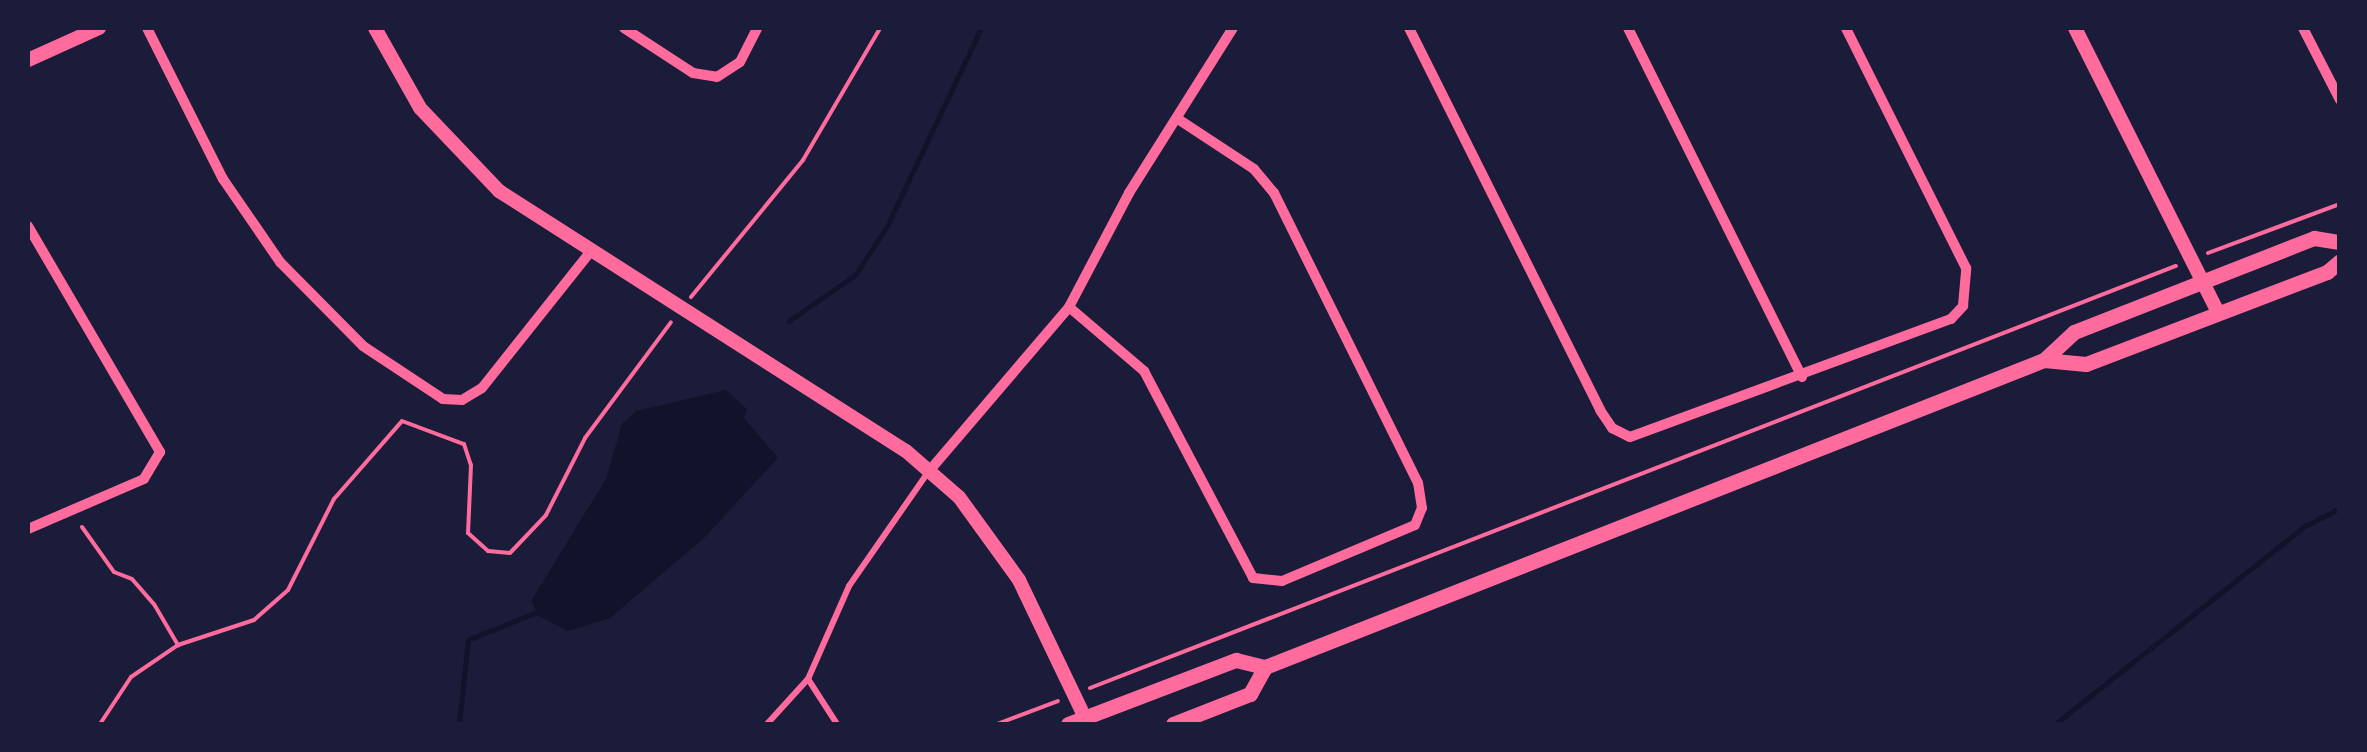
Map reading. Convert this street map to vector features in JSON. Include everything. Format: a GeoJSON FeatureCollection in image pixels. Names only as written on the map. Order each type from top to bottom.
{"type":"FeatureCollection","features":[{"type":"Feature","properties":{"kind":"main road"},"geometry":{"type":"LineString","coordinates":[[1068,724],[1087,721],[1236,660],[1264,668],[2044,360],[2074,332],[2314,238],[2340,242]]}},
{"type":"Feature","properties":{"kind":"main road"},"geometry":{"type":"LineString","coordinates":[[2044,360],[2086,364],[2327,272],[2340,261]]}},
{"type":"Feature","properties":{"kind":"main road"},"geometry":{"type":"LineString","coordinates":[[1173,724],[1250,694],[1264,668]]}},
{"type":"Feature","properties":{"kind":"street"},"geometry":{"type":"LineString","coordinates":[[28,60],[99,28]]}},
{"type":"Feature","properties":{"kind":"street"},"geometry":{"type":"LineString","coordinates":[[146,28],[223,178],[280,262],[343,328],[433,394],[462,400],[482,388],[591,251]]}},
{"type":"Feature","properties":{"kind":"street"},"geometry":{"type":"LineString","coordinates":[[376,28],[420,108],[458,154],[511,200],[930,470],[1004,554],[1087,721]]}},
{"type":"Feature","properties":{"kind":"street"},"geometry":{"type":"LineString","coordinates":[[624,28],[693,73],[717,77],[740,62],[757,28]]}},
{"type":"Feature","properties":{"kind":"street"},"geometry":{"type":"LineString","coordinates":[[930,470],[1070,307],[1128,193],[1233,28]]}},
{"type":"Feature","properties":{"kind":"street"},"geometry":{"type":"LineString","coordinates":[[1409,28],[1612,428],[1640,436],[1951,319],[1968,295],[1966,268],[1846,28]]}},
{"type":"Feature","properties":{"kind":"street"},"geometry":{"type":"LineString","coordinates":[[1628,28],[1802,377]]}},
{"type":"Feature","properties":{"kind":"street"},"geometry":{"type":"LineString","coordinates":[[2075,28],[2218,312]]}},
{"type":"Feature","properties":{"kind":"street"},"geometry":{"type":"LineString","coordinates":[[2304,28],[2340,100]]}},
{"type":"Feature","properties":{"kind":"street"},"geometry":{"type":"LineString","coordinates":[[1070,307],[1144,371],[1253,578],[1282,582],[1415,525],[1422,508],[1418,483],[1274,193],[1254,169],[1178,119]]}},
{"type":"Feature","properties":{"kind":"street"},"geometry":{"type":"LineString","coordinates":[[28,226],[160,452],[144,479],[28,529]]}},
{"type":"Feature","properties":{"kind":"lane"},"geometry":{"type":"LineString","coordinates":[[767,724],[808,680],[849,586],[930,470]]}},
{"type":"Feature","properties":{"kind":"lane"},"geometry":{"type":"LineString","coordinates":[[808,680],[838,724]]}},
{"type":"Feature","properties":{"kind":"path"},"geometry":{"type":"LineString","coordinates":[[691,297],[803,160],[880,28]]}},
{"type":"Feature","properties":{"kind":"path"},"geometry":{"type":"LineString","coordinates":[[997,724],[2340,204]]}},
{"type":"Feature","properties":{"kind":"path"},"geometry":{"type":"LineString","coordinates":[[100,724],[131,677],[178,645],[254,620],[288,590],[334,499],[402,422],[464,444],[471,465],[468,533],[488,551],[510,552],[546,515],[586,438],[670,322]]}},
{"type":"Feature","properties":{"kind":"path"},"geometry":{"type":"LineString","coordinates":[[82,527],[114,572],[132,579],[154,604],[178,645]]}},
{"type":"Feature","properties":{"kind":"shaded area"},"geometry":{"type":"Polygon","coordinates":[[[726,390],[747,409],[744,418],[778,458],[703,539],[610,618],[568,631],[539,616],[531,601],[606,479],[622,424],[636,411],[726,390]]]}},
{"type":"Feature","properties":{"kind":"waterway"},"geometry":{"type":"LineString","coordinates":[[789,321],[856,274],[887,226],[981,28]]}},
{"type":"Feature","properties":{"kind":"waterway"},"geometry":{"type":"LineString","coordinates":[[2055,724],[2305,526],[2340,508]]}},
{"type":"Feature","properties":{"kind":"waterway"},"geometry":{"type":"LineString","coordinates":[[459,724],[468,640],[539,611]]}}]}
